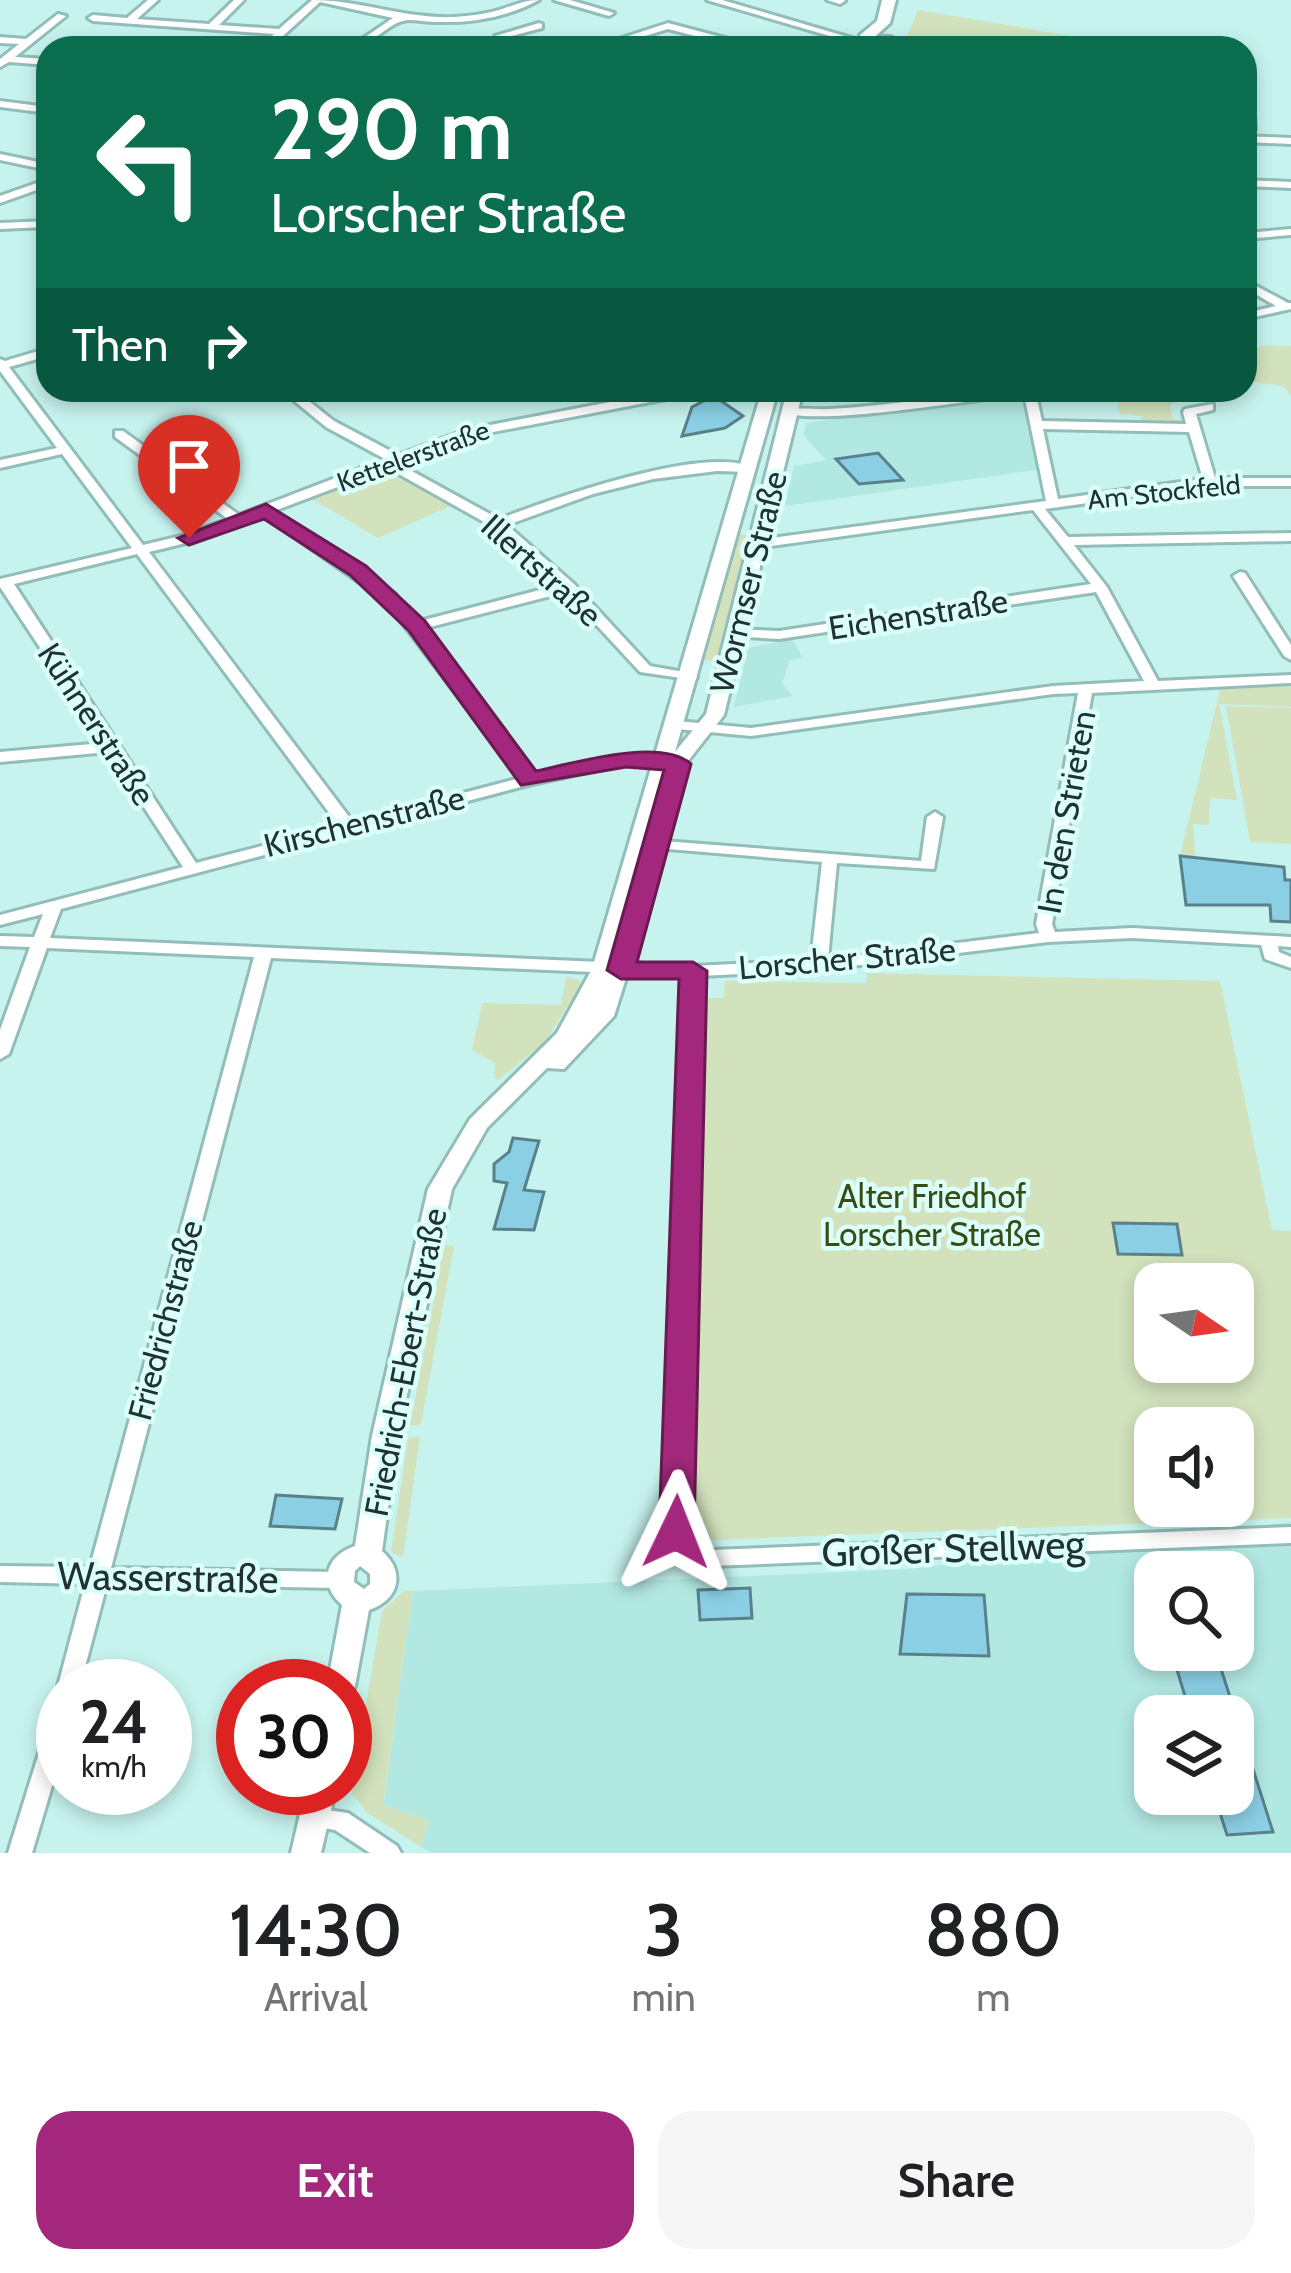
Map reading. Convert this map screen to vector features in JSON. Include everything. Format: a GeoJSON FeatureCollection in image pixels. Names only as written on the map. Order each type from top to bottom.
{"type":"FeatureCollection","features":[{"type":"Feature","properties":{"kind":"main road"},"geometry":{"type":"LineString","coordinates":[[885,36],[889,0]]}},
{"type":"Feature","properties":{"kind":"main road"},"geometry":{"type":"LineString","coordinates":[[872,36],[883,23]]}},
{"type":"Feature","properties":{"kind":"street"},"geometry":{"type":"LineString","coordinates":[[3,62],[65,0]]}},
{"type":"Feature","properties":{"kind":"street"},"geometry":{"type":"LineString","coordinates":[[130,20],[153,0]]}},
{"type":"Feature","properties":{"kind":"street"},"geometry":{"type":"LineString","coordinates":[[212,26],[239,0]]}},
{"type":"Feature","properties":{"kind":"street"},"geometry":{"type":"LineString","coordinates":[[277,36],[319,0],[402,16],[480,20],[534,0]]}},
{"type":"Feature","properties":{"kind":"street"},"geometry":{"type":"LineString","coordinates":[[559,0],[609,13]]}},
{"type":"Feature","properties":{"kind":"street"},"geometry":{"type":"LineString","coordinates":[[712,0],[834,36]]}},
{"type":"Feature","properties":{"kind":"street"},"geometry":{"type":"LineString","coordinates":[[731,5],[747,0]]}},
{"type":"Feature","properties":{"kind":"street"},"geometry":{"type":"LineString","coordinates":[[372,36],[402,16]]}},
{"type":"Feature","properties":{"kind":"street"},"geometry":{"type":"LineString","coordinates":[[93,18],[281,32]]}},
{"type":"Feature","properties":{"kind":"street"},"geometry":{"type":"LineString","coordinates":[[480,20],[497,36]]}},
{"type":"Feature","properties":{"kind":"street"},"geometry":{"type":"LineString","coordinates":[[514,36],[539,26]]}},
{"type":"Feature","properties":{"kind":"street"},"geometry":{"type":"LineString","coordinates":[[635,36],[668,26],[706,36]]}},
{"type":"Feature","properties":{"kind":"street"},"geometry":{"type":"LineString","coordinates":[[0,40],[28,42]]}},
{"type":"Feature","properties":{"kind":"street"},"geometry":{"type":"LineString","coordinates":[[3,62],[36,62]]}},
{"type":"Feature","properties":{"kind":"street"},"geometry":{"type":"LineString","coordinates":[[0,104],[36,108]]}},
{"type":"Feature","properties":{"kind":"street"},"geometry":{"type":"LineString","coordinates":[[1257,136],[1291,142]]}},
{"type":"Feature","properties":{"kind":"street"},"geometry":{"type":"LineString","coordinates":[[0,157],[36,164]]}},
{"type":"Feature","properties":{"kind":"street"},"geometry":{"type":"LineString","coordinates":[[1257,184],[1291,185]]}},
{"type":"Feature","properties":{"kind":"street"},"geometry":{"type":"LineString","coordinates":[[0,200],[36,186]]}},
{"type":"Feature","properties":{"kind":"street"},"geometry":{"type":"LineString","coordinates":[[0,226],[36,226]]}},
{"type":"Feature","properties":{"kind":"street"},"geometry":{"type":"LineString","coordinates":[[1257,235],[1291,232]]}},
{"type":"Feature","properties":{"kind":"street"},"geometry":{"type":"LineString","coordinates":[[1257,290],[1287,306]]}},
{"type":"Feature","properties":{"kind":"street"},"geometry":{"type":"LineString","coordinates":[[1257,313],[1287,306]]}},
{"type":"Feature","properties":{"kind":"street"},"geometry":{"type":"LineString","coordinates":[[36,355],[0,365],[346,824]]}},
{"type":"Feature","properties":{"kind":"street","name":"Illertstraße"},"geometry":{"type":"LineString","coordinates":[[302,402],[330,424],[498,524],[569,587],[648,671],[691,677]]}},
{"type":"Feature","properties":{"kind":"street","name":"Kettelerstraße"},"geometry":{"type":"LineString","coordinates":[[3,582],[239,521],[492,427],[616,402]]}},
{"type":"Feature","properties":{"kind":"street"},"geometry":{"type":"LineString","coordinates":[[612,970],[767,402]]}},
{"type":"Feature","properties":{"kind":"street","name":"Wormser Straße"},"geometry":{"type":"LineString","coordinates":[[612,970],[656,843],[672,763],[707,728],[792,402]]}},
{"type":"Feature","properties":{"kind":"street"},"geometry":{"type":"LineString","coordinates":[[790,412],[829,413],[925,402]]}},
{"type":"Feature","properties":{"kind":"street"},"geometry":{"type":"LineString","coordinates":[[1033,402],[1040,425],[1045,506],[1100,587],[1153,685]]}},
{"type":"Feature","properties":{"kind":"street"},"geometry":{"type":"LineString","coordinates":[[1209,406],[1191,409],[1210,482]]}},
{"type":"Feature","properties":{"kind":"street"},"geometry":{"type":"LineString","coordinates":[[1040,425],[1193,428]]}},
{"type":"Feature","properties":{"kind":"street"},"geometry":{"type":"LineString","coordinates":[[119,434],[239,521]]}},
{"type":"Feature","properties":{"kind":"street"},"geometry":{"type":"LineString","coordinates":[[0,464],[64,450]]}},
{"type":"Feature","properties":{"kind":"street"},"geometry":{"type":"LineString","coordinates":[[498,524],[596,490],[718,466],[748,468]]}},
{"type":"Feature","properties":{"kind":"street","name":"Am Stockfeld"},"geometry":{"type":"LineString","coordinates":[[757,544],[1210,482],[1291,482]]}},
{"type":"Feature","properties":{"kind":"street"},"geometry":{"type":"LineString","coordinates":[[266,511],[358,570],[417,626],[530,780]]}},
{"type":"Feature","properties":{"kind":"street"},"geometry":{"type":"LineString","coordinates":[[1065,541],[1291,537]]}},
{"type":"Feature","properties":{"kind":"street"},"geometry":{"type":"LineString","coordinates":[[1240,576],[1291,656]]}},
{"type":"Feature","properties":{"kind":"street","name":"Kühnerstraße"},"geometry":{"type":"LineString","coordinates":[[3,582],[190,866]]}},
{"type":"Feature","properties":{"kind":"street"},"geometry":{"type":"LineString","coordinates":[[417,626],[569,587]]}},
{"type":"Feature","properties":{"kind":"street","name":"Eichenstraße"},"geometry":{"type":"LineString","coordinates":[[735,633],[779,635],[1100,587]]}},
{"type":"Feature","properties":{"kind":"street"},"geometry":{"type":"LineString","coordinates":[[677,725],[752,732],[1086,688],[1291,679]]}},
{"type":"Feature","properties":{"kind":"street","name":"In den Strieten"},"geometry":{"type":"LineString","coordinates":[[1048,937],[1044,924],[1086,688]]}},
{"type":"Feature","properties":{"kind":"street"},"geometry":{"type":"LineString","coordinates":[[0,757],[111,747]]}},
{"type":"Feature","properties":{"kind":"street","name":"Kirschenstraße"},"geometry":{"type":"LineString","coordinates":[[54,905],[346,824],[530,780],[626,759],[672,763]]}},
{"type":"Feature","properties":{"kind":"street"},"geometry":{"type":"LineString","coordinates":[[656,843],[928,866],[935,818]]}},
{"type":"Feature","properties":{"kind":"street"},"geometry":{"type":"LineString","coordinates":[[819,965],[830,857]]}},
{"type":"Feature","properties":{"kind":"street"},"geometry":{"type":"LineString","coordinates":[[0,920],[54,905]]}},
{"type":"Feature","properties":{"kind":"street"},"geometry":{"type":"LineString","coordinates":[[0,1054],[54,905]]}},
{"type":"Feature","properties":{"kind":"street","name":"Lorscher Straße"},"geometry":{"type":"LineString","coordinates":[[0,941],[693,971],[819,965],[1048,937],[1132,933],[1291,942]]}},
{"type":"Feature","properties":{"kind":"street"},"geometry":{"type":"LineString","coordinates":[[1268,940],[1270,955],[1291,963]]}},
{"type":"Feature","properties":{"kind":"street","name":"Friedrichstraße"},"geometry":{"type":"LineString","coordinates":[[76,1659],[263,955]]}},
{"type":"Feature","properties":{"kind":"street","name":"Friedrich-Ebert-Straße"},"geometry":{"type":"LineString","coordinates":[[343,1659],[347,1589],[379,1592],[387,1581],[385,1568],[367,1558],[386,1436],[433,1212],[457,1154],[492,1110],[596,1028],[612,970]]}},
{"type":"Feature","properties":{"kind":"street","name":"Großer Stellweg"},"geometry":{"type":"LineString","coordinates":[[693,971],[676,1532],[688,1552],[712,1558],[1291,1535]]}},
{"type":"Feature","properties":{"kind":"street","name":"Wasserstraße"},"geometry":{"type":"LineString","coordinates":[[0,1574],[347,1589]]}},
{"type":"Feature","properties":{"kind":"street"},"geometry":{"type":"LineString","coordinates":[[20,1853],[36,1800]]}},
{"type":"Feature","properties":{"kind":"street"},"geometry":{"type":"LineString","coordinates":[[306,1853],[315,1815]]}},
{"type":"Feature","properties":{"kind":"street"},"geometry":{"type":"LineString","coordinates":[[334,1815],[389,1853]]}},
{"type":"Feature","properties":{"kind":"shaded area"},"geometry":{"type":"Polygon","coordinates":[[[958,402],[1027,402],[1042,469],[785,506],[794,466],[826,460],[803,435],[806,423],[958,402]]]}},
{"type":"Feature","properties":{"kind":"shaded area"},"geometry":{"type":"Polygon","coordinates":[[[792,639],[803,658],[790,660],[782,684],[793,696],[734,707],[748,648],[792,639]]]}},
{"type":"Feature","properties":{"kind":"shaded area"},"geometry":{"type":"Polygon","coordinates":[[[1291,1522],[1291,1853],[432,1853],[421,1847],[429,1820],[383,1806],[413,1591],[908,1569],[1291,1522]]]}},
{"type":"Feature","properties":{"kind":"green space"},"geometry":{"type":"Polygon","coordinates":[[[918,10],[1070,36],[907,36],[918,10]]]}},
{"type":"Feature","properties":{"kind":"green space"},"geometry":{"type":"Polygon","coordinates":[[[1291,346],[1291,396],[1283,386],[1257,383],[1257,347],[1291,346]]]}},
{"type":"Feature","properties":{"kind":"green space"},"geometry":{"type":"Polygon","coordinates":[[[1117,402],[1176,402],[1170,406],[1173,419],[1187,420],[1184,425],[1137,424],[1143,416],[1120,414],[1117,402]]]}},
{"type":"Feature","properties":{"kind":"green space"},"geometry":{"type":"Polygon","coordinates":[[[379,472],[396,473],[457,503],[378,538],[312,499],[379,472]]]}},
{"type":"Feature","properties":{"kind":"green space"},"geometry":{"type":"Polygon","coordinates":[[[733,534],[756,536],[724,661],[698,659],[733,534]]]}},
{"type":"Feature","properties":{"kind":"green space"},"geometry":{"type":"Polygon","coordinates":[[[1291,685],[1291,707],[1219,704],[1237,800],[1210,798],[1209,825],[1193,824],[1195,857],[1180,856],[1221,686],[1291,685]]]}},
{"type":"Feature","properties":{"kind":"green space"},"geometry":{"type":"Polygon","coordinates":[[[1226,706],[1291,708],[1291,844],[1250,842],[1226,706]]]}},
{"type":"Feature","properties":{"kind":"green space","name":"Alter Friedhof Lorscher Straße"},"geometry":{"type":"Polygon","coordinates":[[[867,973],[1220,981],[1272,1230],[1291,1231],[1291,1518],[1254,1519],[1254,1407],[1134,1407],[1134,1524],[708,1540],[688,1525],[705,998],[724,998],[725,981],[867,983],[867,973]]]}},
{"type":"Feature","properties":{"kind":"green space"},"geometry":{"type":"Polygon","coordinates":[[[566,977],[580,980],[580,987],[544,1043],[498,1080],[494,1078],[495,1063],[472,1050],[482,1003],[561,1005],[566,977]]]}},
{"type":"Feature","properties":{"kind":"green space"},"geometry":{"type":"Polygon","coordinates":[[[444,1245],[454,1246],[421,1424],[410,1426],[444,1245]]]}},
{"type":"Feature","properties":{"kind":"green space"},"geometry":{"type":"Polygon","coordinates":[[[420,1436],[403,1558],[391,1552],[408,1438],[420,1436]]]}},
{"type":"Feature","properties":{"kind":"green space"},"geometry":{"type":"Polygon","coordinates":[[[404,1591],[413,1591],[383,1805],[429,1820],[421,1847],[371,1815],[372,1669],[382,1611],[404,1591]]]}},
{"type":"Feature","properties":{"kind":"building"},"geometry":{"type":"Polygon","coordinates":[[[723,402],[743,416],[725,428],[682,436],[692,407],[723,402]]]}},
{"type":"Feature","properties":{"kind":"building"},"geometry":{"type":"Polygon","coordinates":[[[878,453],[903,480],[859,484],[836,459],[878,453]]]}},
{"type":"Feature","properties":{"kind":"building"},"geometry":{"type":"Polygon","coordinates":[[[1180,856],[1284,867],[1285,880],[1291,880],[1291,922],[1271,921],[1270,905],[1186,905],[1180,856]]]}},
{"type":"Feature","properties":{"kind":"building"},"geometry":{"type":"Polygon","coordinates":[[[513,1138],[539,1141],[524,1190],[544,1192],[534,1230],[494,1229],[507,1183],[494,1181],[494,1164],[509,1152],[513,1138]]]}},
{"type":"Feature","properties":{"kind":"building"},"geometry":{"type":"Polygon","coordinates":[[[1113,1223],[1177,1224],[1182,1255],[1118,1254],[1113,1223]]]}},
{"type":"Feature","properties":{"kind":"building"},"geometry":{"type":"Polygon","coordinates":[[[276,1495],[342,1499],[335,1529],[270,1526],[276,1495]]]}},
{"type":"Feature","properties":{"kind":"building"},"geometry":{"type":"Polygon","coordinates":[[[750,1588],[752,1618],[700,1620],[698,1590],[750,1588]]]}},
{"type":"Feature","properties":{"kind":"building"},"geometry":{"type":"Polygon","coordinates":[[[907,1594],[984,1595],[989,1656],[900,1654],[907,1594]]]}},
{"type":"Feature","properties":{"kind":"building"},"geometry":{"type":"Polygon","coordinates":[[[1177,1671],[1222,1671],[1229,1695],[1185,1695],[1177,1671]]]}},
{"type":"Feature","properties":{"kind":"building"},"geometry":{"type":"Polygon","coordinates":[[[1254,1772],[1273,1832],[1227,1835],[1221,1815],[1254,1815],[1254,1772]]]}},
{"type":"Feature","properties":{"kind":"route"},"geometry":{"type":"LineString","coordinates":[[189,538],[266,511],[358,570],[417,626],[530,780],[626,759],[678,764],[621,970],[693,971],[676,1532]]}}]}
